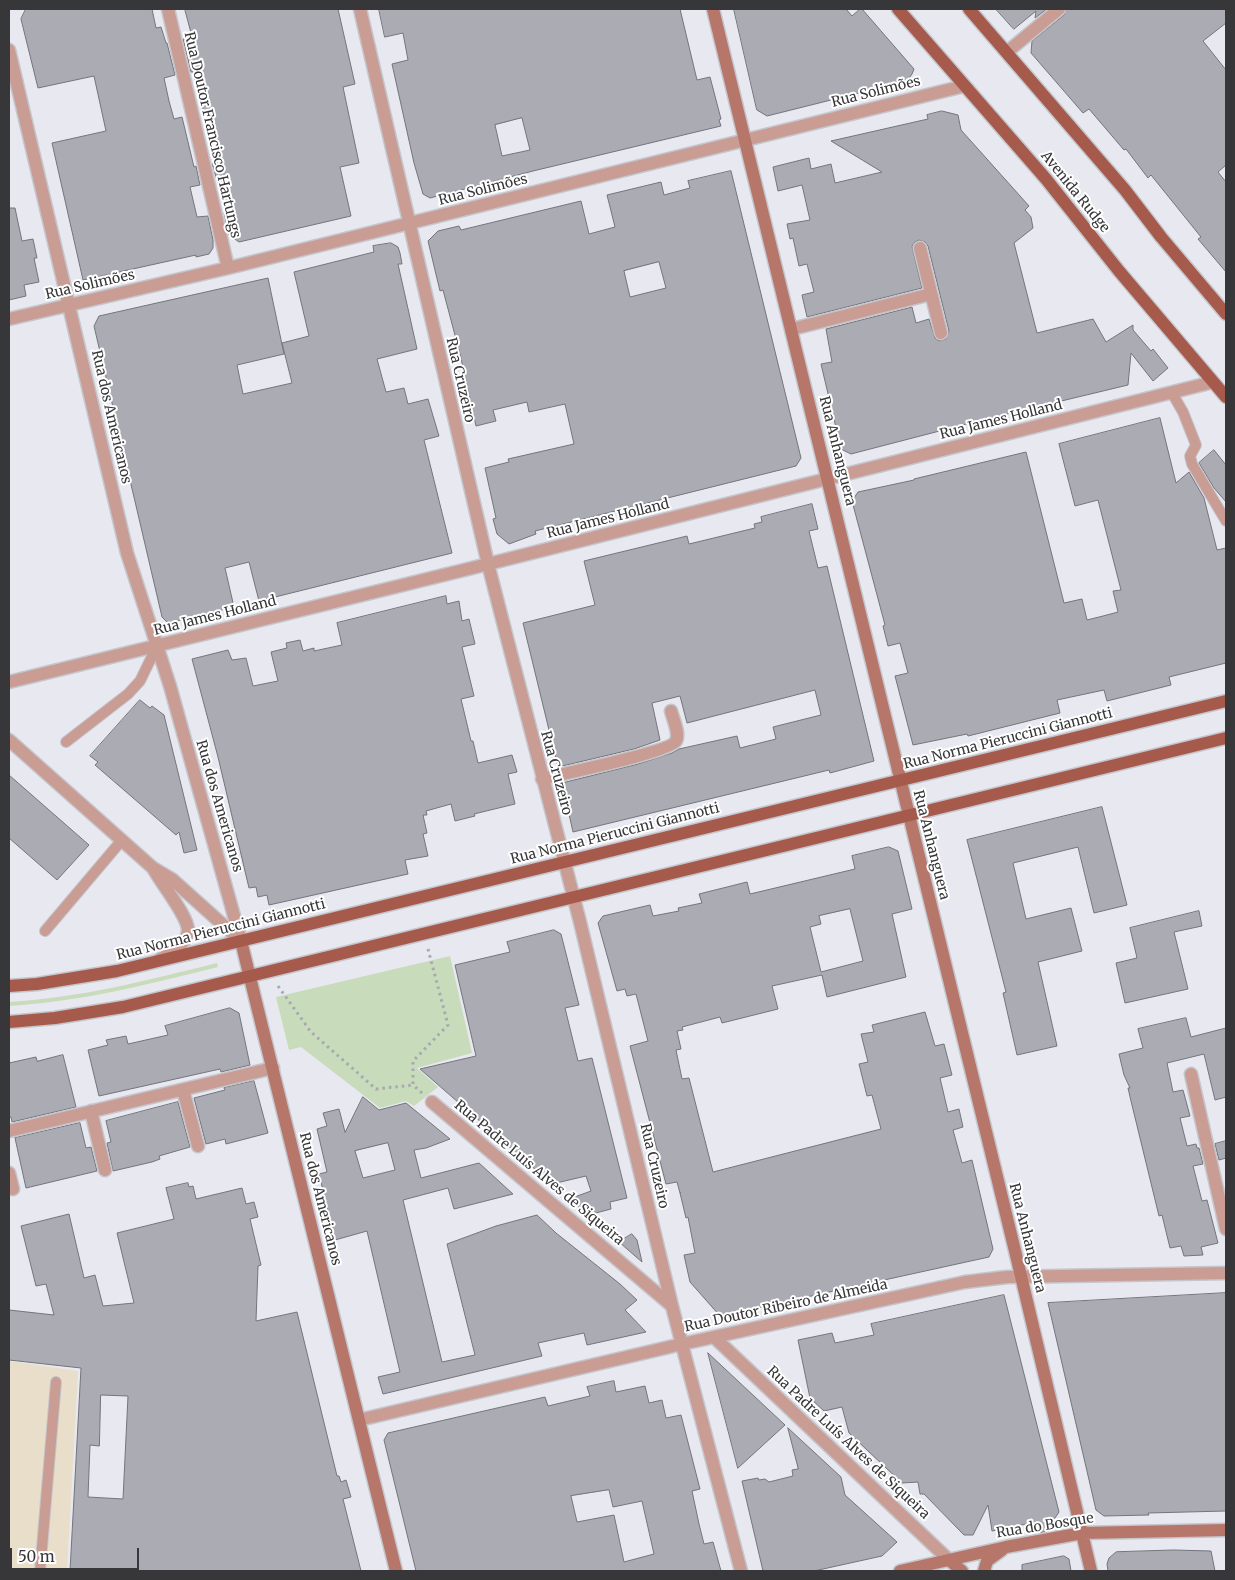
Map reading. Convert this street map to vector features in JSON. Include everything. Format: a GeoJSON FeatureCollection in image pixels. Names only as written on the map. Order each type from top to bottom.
{"type":"FeatureCollection","features":[{"type":"Feature","properties":{"kind":"main road","name":"Avenida Rudge"},"geometry":{"type":"LineString","coordinates":[[898,9],[1046,179],[1113,263],[1226,397]]}},
{"type":"Feature","properties":{"kind":"main road"},"geometry":{"type":"LineString","coordinates":[[969,9],[1119,183],[1161,237],[1226,314]]}},
{"type":"Feature","properties":{"kind":"main road","name":"Rua Norma Pieruccini Giannotti"},"geometry":{"type":"LineString","coordinates":[[9,986],[37,984],[116,971],[1226,701]]}},
{"type":"Feature","properties":{"kind":"main road"},"geometry":{"type":"LineString","coordinates":[[9,1022],[55,1018],[105,1010],[1226,738]]}},
{"type":"Feature","properties":{"kind":"street","name":"Rua Doutor Francisco Hartungs"},"geometry":{"type":"LineString","coordinates":[[168,9],[228,268]]}},
{"type":"Feature","properties":{"kind":"street","name":"Rua Cruzeiro"},"geometry":{"type":"LineString","coordinates":[[360,9],[408,224],[488,564],[573,897],[672,1306],[740,1571]]}},
{"type":"Feature","properties":{"kind":"street","name":"Rua Anhanguera"},"geometry":{"type":"LineString","coordinates":[[713,9],[1022,1278],[1091,1571]]}},
{"type":"Feature","properties":{"kind":"street"},"geometry":{"type":"LineString","coordinates":[[1007,52],[1059,9]]}},
{"type":"Feature","properties":{"kind":"street","name":"Rua dos Americanos"},"geometry":{"type":"LineString","coordinates":[[9,50],[127,553],[148,624],[170,686],[241,941],[396,1571]]}},
{"type":"Feature","properties":{"kind":"street","name":"Rua Solimões"},"geometry":{"type":"LineString","coordinates":[[9,319],[228,268],[964,86]]}},
{"type":"Feature","properties":{"kind":"street"},"geometry":{"type":"LineString","coordinates":[[920,248],[941,333]]}},
{"type":"Feature","properties":{"kind":"street"},"geometry":{"type":"LineString","coordinates":[[792,329],[931,294]]}},
{"type":"Feature","properties":{"kind":"street","name":"Rua James Holland"},"geometry":{"type":"LineString","coordinates":[[9,682],[1214,382]]}},
{"type":"Feature","properties":{"kind":"street"},"geometry":{"type":"LineString","coordinates":[[542,779],[648,754],[672,745],[676,742],[677,737],[672,711]]}},
{"type":"Feature","properties":{"kind":"street"},"geometry":{"type":"LineString","coordinates":[[9,740],[153,868],[173,880],[241,941]]}},
{"type":"Feature","properties":{"kind":"street"},"geometry":{"type":"LineString","coordinates":[[153,868],[160,882],[180,911],[188,930],[187,936],[179,946],[154,962]]}},
{"type":"Feature","properties":{"kind":"street"},"geometry":{"type":"LineString","coordinates":[[9,1131],[273,1068]]}},
{"type":"Feature","properties":{"kind":"street"},"geometry":{"type":"LineString","coordinates":[[1191,1074],[1226,1229]]}},
{"type":"Feature","properties":{"kind":"street"},"geometry":{"type":"LineString","coordinates":[[183,1090],[198,1146]]}},
{"type":"Feature","properties":{"kind":"street","name":"Rua Padre Luís Alves de Siqueira"},"geometry":{"type":"LineString","coordinates":[[432,1102],[672,1306]]}},
{"type":"Feature","properties":{"kind":"street"},"geometry":{"type":"LineString","coordinates":[[91,1111],[105,1170]]}},
{"type":"Feature","properties":{"kind":"street"},"geometry":{"type":"LineString","coordinates":[[9,1173],[13,1190]]}},
{"type":"Feature","properties":{"kind":"street","name":"Rua Doutor Ribeiro de Almeida"},"geometry":{"type":"LineString","coordinates":[[359,1420],[682,1344],[966,1282],[990,1278],[1226,1272]]}},
{"type":"Feature","properties":{"kind":"street","name":"Rua Padre Luís Alves de Siqueira"},"geometry":{"type":"LineString","coordinates":[[714,1337],[962,1571]]}},
{"type":"Feature","properties":{"kind":"street","name":"Rua do Bosque"},"geometry":{"type":"LineString","coordinates":[[900,1571],[1006,1547],[1082,1533],[1226,1530]]}},
{"type":"Feature","properties":{"kind":"street"},"geometry":{"type":"LineString","coordinates":[[984,1571],[987,1561],[1006,1547]]}},
{"type":"Feature","properties":{"kind":"lane"},"geometry":{"type":"LineString","coordinates":[[1172,393],[1183,412],[1196,445],[1190,456],[1192,464],[1226,521]]}},
{"type":"Feature","properties":{"kind":"lane"},"geometry":{"type":"LineString","coordinates":[[66,742],[128,694],[140,681],[157,646]]}},
{"type":"Feature","properties":{"kind":"lane"},"geometry":{"type":"LineString","coordinates":[[45,931],[122,840]]}},
{"type":"Feature","properties":{"kind":"lane"},"geometry":{"type":"LineString","coordinates":[[40,1571],[56,1382]]}},
{"type":"Feature","properties":{"kind":"path"},"geometry":{"type":"LineString","coordinates":[[413,1085],[413,1061],[448,1025],[428,949]]}},
{"type":"Feature","properties":{"kind":"path"},"geometry":{"type":"LineString","coordinates":[[278,986],[311,1032],[376,1089],[413,1085],[432,1102]]}},
{"type":"Feature","properties":{"kind":"shaded area"},"geometry":{"type":"Polygon","coordinates":[[[9,1361],[78,1371],[67,1571],[9,1571],[9,1361]]]}},
{"type":"Feature","properties":{"kind":"green space"},"geometry":{"type":"Polygon","coordinates":[[[450,956],[472,1053],[417,1068],[438,1087],[414,1106],[406,1101],[380,1108],[301,1047],[289,1050],[276,997],[450,956]]]}},
{"type":"Feature","properties":{"kind":"green space"},"geometry":{"type":"Polygon","coordinates":[[[217,963],[218,967],[114,991],[62,1001],[9,1006],[9,1002],[62,997],[140,982],[217,963]]]}},
{"type":"Feature","properties":{"kind":"building"},"geometry":{"type":"Polygon","coordinates":[[[26,9],[152,9],[156,28],[161,27],[167,43],[175,75],[164,78],[174,119],[182,117],[194,167],[196,166],[200,185],[190,187],[197,217],[208,216],[213,240],[213,248],[209,254],[196,257],[196,255],[83,280],[52,143],[106,131],[94,76],[38,88],[21,19],[26,9]]]}},
{"type":"Feature","properties":{"kind":"building"},"geometry":{"type":"Polygon","coordinates":[[[185,9],[338,9],[355,84],[343,87],[359,163],[340,167],[351,216],[239,242],[229,235],[224,213],[226,212],[212,163],[222,161],[212,117],[205,119],[197,79],[195,80],[193,72],[191,72],[183,39],[192,38],[185,9]]]}},
{"type":"Feature","properties":{"kind":"building"},"geometry":{"type":"Polygon","coordinates":[[[379,9],[680,9],[697,80],[710,77],[721,119],[719,120],[721,126],[430,198],[423,194],[414,163],[392,64],[408,60],[403,33],[385,37],[379,9]],[[522,118],[495,125],[502,156],[530,150],[522,118]]]}},
{"type":"Feature","properties":{"kind":"building"},"geometry":{"type":"Polygon","coordinates":[[[734,9],[846,9],[852,16],[862,9],[914,69],[907,81],[767,116],[757,110],[734,9]]]}},
{"type":"Feature","properties":{"kind":"building"},"geometry":{"type":"Polygon","coordinates":[[[996,9],[1047,9],[1035,18],[1036,11],[1014,29],[996,9]]]}},
{"type":"Feature","properties":{"kind":"building"},"geometry":{"type":"Polygon","coordinates":[[[1067,9],[1226,9],[1226,23],[1203,41],[1226,70],[1226,165],[1218,172],[1226,182],[1226,272],[1198,239],[1201,237],[1151,175],[1148,178],[1126,149],[1124,150],[1089,109],[1083,113],[1031,53],[1032,41],[1064,15],[1067,9]]]}},
{"type":"Feature","properties":{"kind":"building"},"geometry":{"type":"Polygon","coordinates":[[[942,111],[958,115],[961,130],[1029,206],[1025,210],[1031,217],[1033,228],[1014,243],[1037,333],[1093,319],[1106,342],[1133,325],[1133,330],[1151,351],[1153,349],[1168,368],[1153,381],[1131,353],[1128,385],[851,454],[841,449],[821,364],[832,362],[826,329],[912,307],[916,323],[929,319],[935,338],[939,341],[946,339],[949,331],[928,246],[925,242],[919,240],[912,246],[922,288],[807,317],[802,295],[814,292],[807,264],[799,266],[793,238],[790,239],[787,224],[810,220],[802,185],[778,191],[773,167],[809,158],[811,169],[831,164],[835,183],[882,172],[831,141],[928,119],[927,115],[942,111]]]}},
{"type":"Feature","properties":{"kind":"building"},"geometry":{"type":"Polygon","coordinates":[[[731,171],[801,458],[796,466],[535,531],[536,534],[509,544],[497,534],[493,519],[496,518],[485,468],[509,462],[508,459],[574,444],[565,404],[529,412],[527,402],[493,410],[496,421],[476,426],[460,354],[443,290],[440,291],[428,241],[438,231],[459,226],[461,230],[581,201],[589,234],[615,227],[607,195],[661,182],[664,195],[690,188],[688,181],[731,171]],[[659,262],[624,271],[630,297],[666,288],[659,262]]]}},
{"type":"Feature","properties":{"kind":"building"},"geometry":{"type":"Polygon","coordinates":[[[9,208],[15,208],[22,241],[33,239],[37,258],[34,258],[39,282],[24,285],[26,296],[9,300],[9,208]]]}},
{"type":"Feature","properties":{"kind":"building"},"geometry":{"type":"Polygon","coordinates":[[[391,243],[398,247],[400,253],[402,264],[398,264],[417,349],[377,359],[386,392],[404,388],[408,404],[428,399],[439,436],[424,440],[452,553],[259,601],[249,562],[225,568],[234,607],[168,623],[162,617],[94,326],[99,316],[268,278],[284,354],[237,365],[243,394],[292,383],[282,343],[309,336],[294,272],[374,252],[373,246],[391,243]]]}},
{"type":"Feature","properties":{"kind":"building"},"geometry":{"type":"Polygon","coordinates":[[[1160,418],[1176,483],[1189,472],[1204,498],[1217,550],[1226,548],[1226,663],[1169,677],[1171,685],[1107,701],[1104,690],[1057,700],[1060,713],[968,736],[967,734],[913,745],[895,676],[908,673],[900,643],[888,646],[883,626],[885,625],[852,501],[858,492],[1026,452],[1064,603],[1082,599],[1087,620],[1118,612],[1113,591],[1121,590],[1098,500],[1075,506],[1059,444],[1160,418]]]}},
{"type":"Feature","properties":{"kind":"building"},"geometry":{"type":"Polygon","coordinates":[[[1214,450],[1226,465],[1226,502],[1214,488],[1199,463],[1214,450]]]}},
{"type":"Feature","properties":{"kind":"building"},"geometry":{"type":"Polygon","coordinates":[[[812,504],[818,529],[809,531],[818,568],[827,566],[874,761],[830,773],[829,770],[573,832],[562,783],[638,764],[679,749],[737,736],[740,748],[776,739],[773,727],[821,715],[815,690],[687,723],[680,696],[652,703],[660,740],[634,749],[558,767],[523,623],[595,605],[584,561],[687,536],[689,544],[755,528],[754,524],[762,522],[761,517],[812,504]]]}},
{"type":"Feature","properties":{"kind":"building"},"geometry":{"type":"Polygon","coordinates":[[[446,596],[447,604],[459,601],[462,621],[469,619],[475,644],[462,647],[474,696],[461,699],[478,763],[512,755],[517,772],[508,774],[515,804],[474,814],[475,816],[455,821],[451,804],[426,811],[427,815],[423,815],[427,833],[423,834],[428,856],[405,860],[408,874],[269,905],[267,895],[258,897],[256,887],[249,888],[218,757],[192,659],[228,650],[232,660],[246,658],[253,686],[278,681],[271,652],[287,648],[286,643],[300,640],[303,651],[314,648],[314,651],[342,645],[337,623],[446,596]]]}},
{"type":"Feature","properties":{"kind":"building"},"geometry":{"type":"Polygon","coordinates":[[[140,700],[164,715],[197,850],[184,853],[179,832],[176,835],[95,765],[98,762],[90,756],[140,700]]]}},
{"type":"Feature","properties":{"kind":"building"},"geometry":{"type":"Polygon","coordinates":[[[9,775],[89,845],[57,880],[9,838],[9,775]]]}},
{"type":"Feature","properties":{"kind":"building"},"geometry":{"type":"Polygon","coordinates":[[[1102,807],[1127,905],[1094,913],[1078,847],[1013,863],[1026,919],[1071,908],[1082,951],[1038,962],[1057,1046],[1017,1055],[1003,993],[1006,992],[967,840],[1102,807]]]}},
{"type":"Feature","properties":{"kind":"building"},"geometry":{"type":"Polygon","coordinates":[[[889,847],[898,851],[912,909],[892,914],[906,977],[827,997],[822,975],[772,986],[778,1009],[722,1023],[720,1017],[682,1027],[683,1030],[677,1031],[681,1049],[676,1050],[682,1079],[689,1078],[713,1172],[881,1129],[872,1095],[867,1096],[859,1064],[868,1062],[861,1034],[874,1032],[872,1025],[925,1012],[935,1046],[944,1044],[952,1075],[940,1078],[948,1112],[959,1109],[963,1127],[953,1130],[962,1163],[972,1160],[993,1249],[989,1257],[720,1316],[690,1282],[684,1255],[695,1253],[688,1217],[686,1218],[677,1182],[666,1184],[630,1046],[648,1041],[636,994],[627,996],[625,989],[617,991],[598,923],[603,916],[650,905],[653,916],[679,911],[678,908],[702,903],[699,894],[747,882],[750,894],[855,869],[852,856],[889,847]],[[850,909],[819,916],[821,924],[810,927],[821,972],[863,961],[850,909]]]}},
{"type":"Feature","properties":{"kind":"building"},"geometry":{"type":"Polygon","coordinates":[[[1199,911],[1202,926],[1174,932],[1188,989],[1125,1003],[1116,963],[1137,958],[1130,928],[1199,911]]]}},
{"type":"Feature","properties":{"kind":"building"},"geometry":{"type":"Polygon","coordinates":[[[554,930],[561,934],[579,1005],[565,1008],[578,1061],[592,1058],[627,1198],[610,1202],[611,1209],[588,1215],[569,1199],[591,1191],[586,1176],[552,1184],[420,1069],[476,1056],[455,965],[510,952],[507,942],[554,930]]]}},
{"type":"Feature","properties":{"kind":"building"},"geometry":{"type":"Polygon","coordinates":[[[230,1008],[239,1013],[250,1065],[221,1072],[220,1069],[99,1096],[88,1050],[108,1045],[106,1040],[126,1036],[128,1044],[168,1035],[165,1026],[230,1008]]]}},
{"type":"Feature","properties":{"kind":"building"},"geometry":{"type":"Polygon","coordinates":[[[1186,1018],[1191,1037],[1226,1028],[1226,1097],[1215,1100],[1204,1054],[1167,1063],[1173,1092],[1183,1090],[1190,1116],[1180,1118],[1187,1146],[1196,1144],[1197,1148],[1199,1148],[1203,1164],[1193,1166],[1202,1201],[1207,1200],[1218,1243],[1201,1247],[1203,1255],[1184,1256],[1181,1246],[1170,1248],[1162,1215],[1159,1216],[1128,1088],[1130,1088],[1124,1075],[1119,1054],[1143,1048],[1138,1029],[1186,1018]]]}},
{"type":"Feature","properties":{"kind":"building"},"geometry":{"type":"Polygon","coordinates":[[[63,1055],[76,1107],[12,1122],[11,1117],[9,1117],[9,1063],[36,1057],[37,1061],[63,1055]]]}},
{"type":"Feature","properties":{"kind":"building"},"geometry":{"type":"Polygon","coordinates":[[[254,1081],[268,1133],[226,1144],[225,1139],[206,1144],[194,1098],[254,1081]]]}},
{"type":"Feature","properties":{"kind":"building"},"geometry":{"type":"Polygon","coordinates":[[[363,1097],[379,1110],[406,1103],[450,1139],[426,1148],[414,1150],[421,1178],[479,1163],[513,1194],[454,1209],[448,1188],[403,1200],[442,1362],[475,1355],[447,1244],[496,1226],[537,1215],[637,1300],[625,1310],[646,1332],[587,1345],[584,1333],[538,1343],[542,1356],[383,1394],[378,1377],[400,1372],[367,1231],[335,1240],[319,1174],[327,1172],[317,1129],[327,1126],[323,1113],[339,1109],[345,1132],[363,1097]],[[388,1143],[355,1151],[363,1178],[395,1170],[388,1143]]]}},
{"type":"Feature","properties":{"kind":"building"},"geometry":{"type":"Polygon","coordinates":[[[178,1102],[190,1147],[159,1156],[160,1159],[152,1162],[113,1171],[107,1143],[111,1142],[106,1121],[178,1102]]]}},
{"type":"Feature","properties":{"kind":"building"},"geometry":{"type":"Polygon","coordinates":[[[80,1123],[86,1148],[91,1147],[97,1171],[26,1188],[15,1138],[80,1123]]]}},
{"type":"Feature","properties":{"kind":"building"},"geometry":{"type":"Polygon","coordinates":[[[1226,1141],[1226,1158],[1219,1160],[1215,1144],[1226,1141]]]}},
{"type":"Feature","properties":{"kind":"building"},"geometry":{"type":"Polygon","coordinates":[[[188,1183],[189,1187],[193,1186],[196,1199],[242,1188],[246,1204],[254,1202],[258,1217],[250,1219],[261,1265],[258,1266],[256,1321],[297,1312],[337,1476],[339,1476],[341,1482],[346,1480],[351,1497],[343,1499],[361,1571],[70,1571],[81,1368],[9,1360],[9,1310],[54,1315],[46,1284],[36,1286],[21,1226],[69,1214],[84,1278],[95,1275],[103,1306],[134,1303],[117,1233],[174,1219],[166,1188],[188,1183]],[[101,1395],[99,1446],[90,1445],[88,1497],[123,1499],[128,1396],[101,1395]]]}},
{"type":"Feature","properties":{"kind":"building"},"geometry":{"type":"Polygon","coordinates":[[[632,1234],[637,1240],[642,1262],[619,1242],[632,1234]]]}},
{"type":"Feature","properties":{"kind":"building"},"geometry":{"type":"Polygon","coordinates":[[[1226,1293],[1226,1511],[1104,1516],[1096,1510],[1048,1303],[1226,1293]]]}},
{"type":"Feature","properties":{"kind":"building"},"geometry":{"type":"Polygon","coordinates":[[[1004,1295],[1059,1512],[1055,1518],[1048,1520],[1049,1531],[1038,1533],[1036,1522],[992,1531],[988,1505],[973,1535],[964,1535],[924,1494],[920,1494],[918,1482],[902,1483],[849,1433],[842,1407],[824,1411],[810,1398],[798,1340],[832,1333],[835,1343],[874,1335],[871,1324],[1004,1295]]]}},
{"type":"Feature","properties":{"kind":"building"},"geometry":{"type":"Polygon","coordinates":[[[708,1353],[785,1425],[738,1468],[708,1353]]]}},
{"type":"Feature","properties":{"kind":"building"},"geometry":{"type":"Polygon","coordinates":[[[614,1381],[616,1392],[645,1386],[649,1403],[662,1400],[666,1418],[681,1415],[700,1489],[692,1491],[704,1544],[713,1542],[721,1571],[416,1571],[384,1440],[388,1433],[545,1397],[548,1406],[590,1396],[587,1387],[614,1381]],[[609,1490],[571,1496],[577,1522],[614,1515],[624,1562],[654,1554],[642,1501],[613,1507],[609,1490]]]}},
{"type":"Feature","properties":{"kind":"building"},"geometry":{"type":"Polygon","coordinates":[[[788,1428],[841,1477],[845,1495],[897,1542],[882,1556],[814,1571],[763,1571],[742,1481],[758,1478],[759,1480],[765,1479],[769,1482],[793,1476],[792,1470],[798,1469],[788,1428]]]}},
{"type":"Feature","properties":{"kind":"building"},"geometry":{"type":"Polygon","coordinates":[[[1211,1551],[1215,1571],[1108,1571],[1107,1564],[1109,1558],[1116,1552],[1211,1551]]]}},
{"type":"Feature","properties":{"kind":"building"},"geometry":{"type":"Polygon","coordinates":[[[1064,1556],[1069,1559],[1071,1571],[1022,1571],[1022,1565],[1064,1556]]]}}]}
